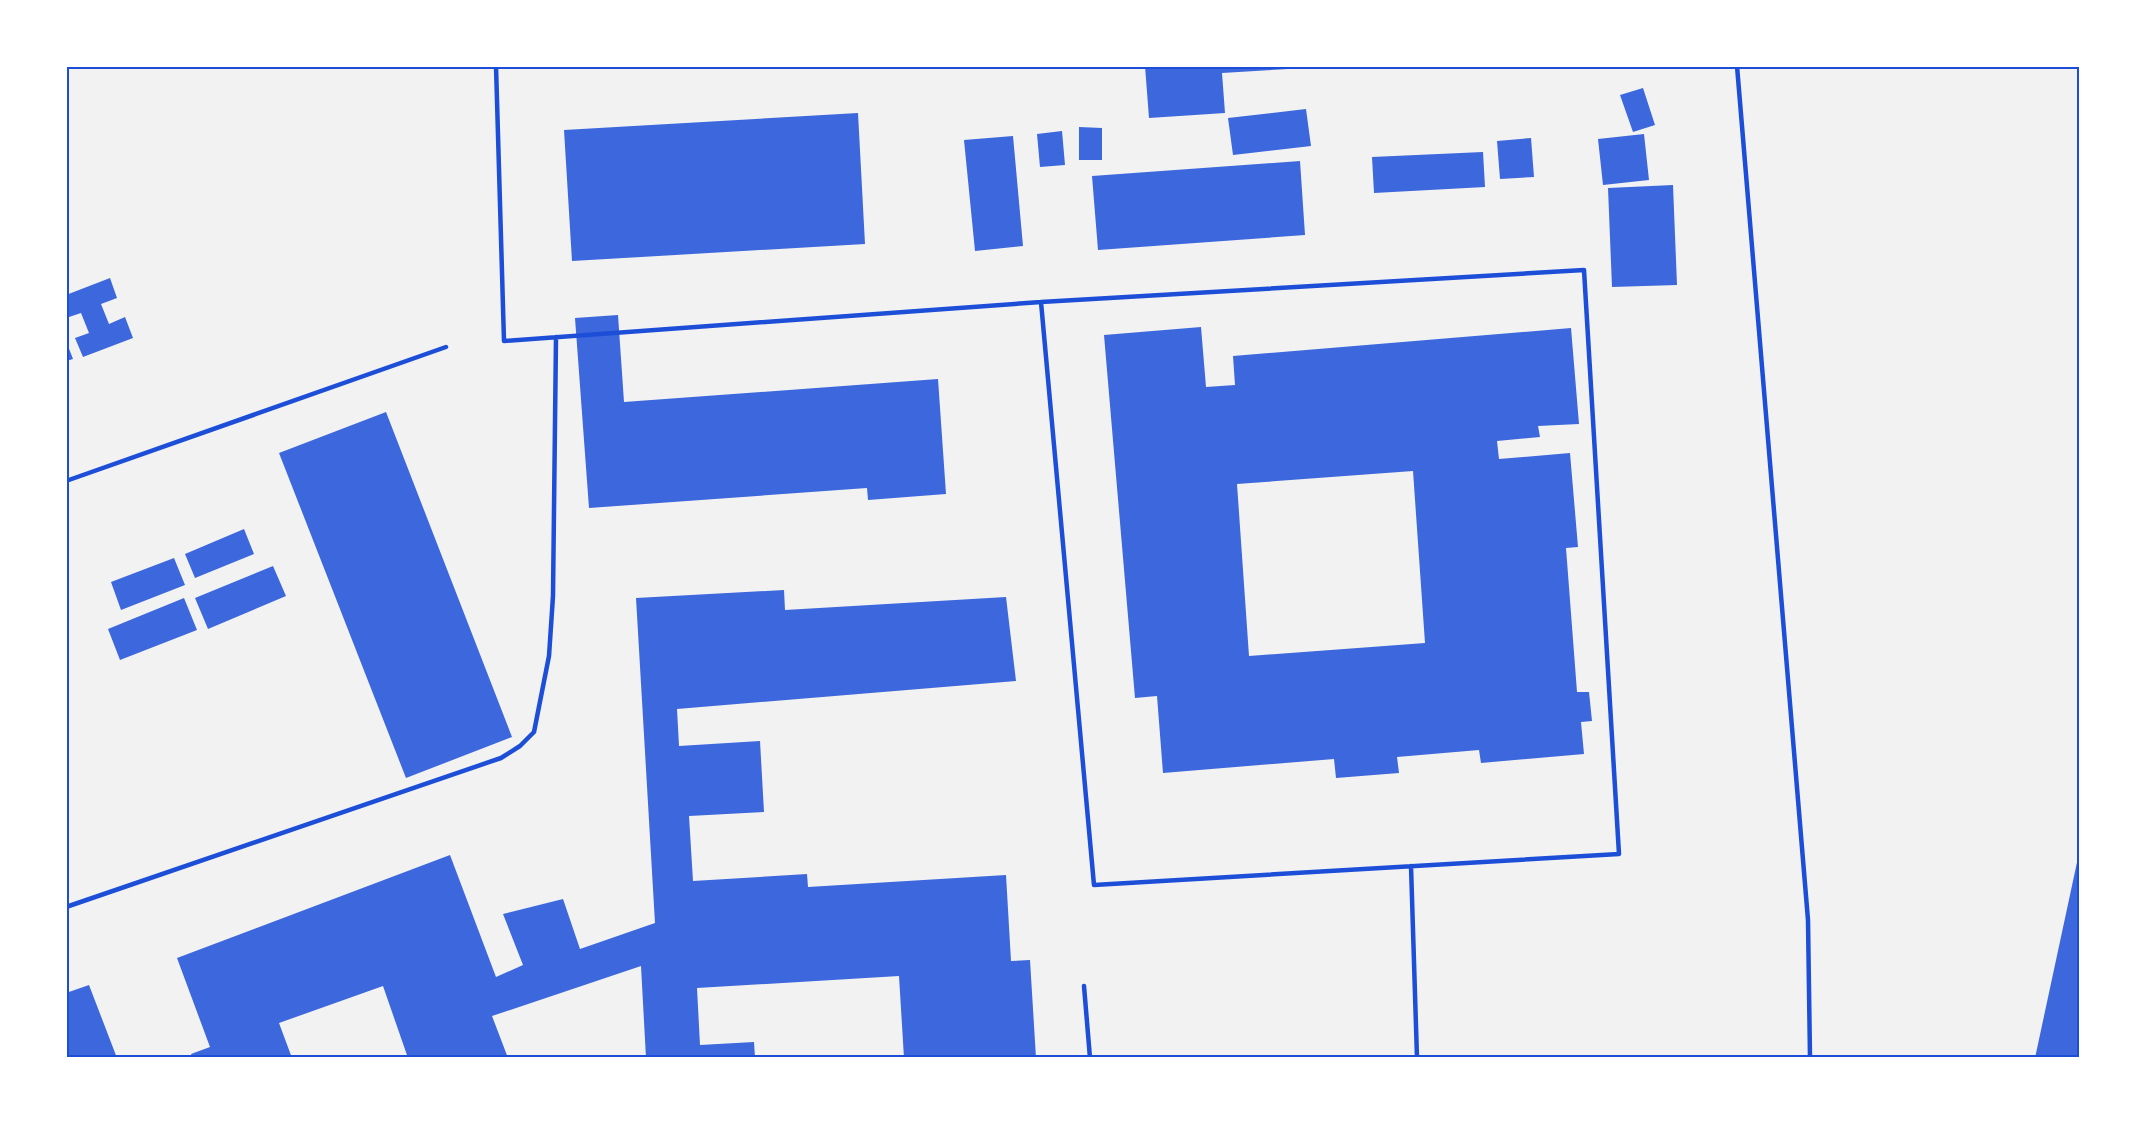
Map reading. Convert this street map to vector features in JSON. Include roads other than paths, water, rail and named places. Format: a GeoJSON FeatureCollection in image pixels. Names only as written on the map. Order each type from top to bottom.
{"type":"FeatureCollection","features":[{"type":"Feature","properties":{"kind":"lane"},"geometry":{"type":"LineString","coordinates":[[496,66],[504,341],[1041,302],[1584,270],[1619,854],[1094,885],[1041,302]]}},
{"type":"Feature","properties":{"kind":"lane"},"geometry":{"type":"LineString","coordinates":[[1737,66],[1808,920],[1810,1058]]}},
{"type":"Feature","properties":{"kind":"lane"},"geometry":{"type":"LineString","coordinates":[[66,907],[501,758],[520,746],[534,732],[549,656],[553,596],[556,337]]}},
{"type":"Feature","properties":{"kind":"lane"},"geometry":{"type":"LineString","coordinates":[[66,481],[446,347]]}},
{"type":"Feature","properties":{"kind":"lane"},"geometry":{"type":"LineString","coordinates":[[1411,866],[1417,1058]]}},
{"type":"Feature","properties":{"kind":"lane"},"geometry":{"type":"LineString","coordinates":[[1084,986],[1090,1058]]}}]}
